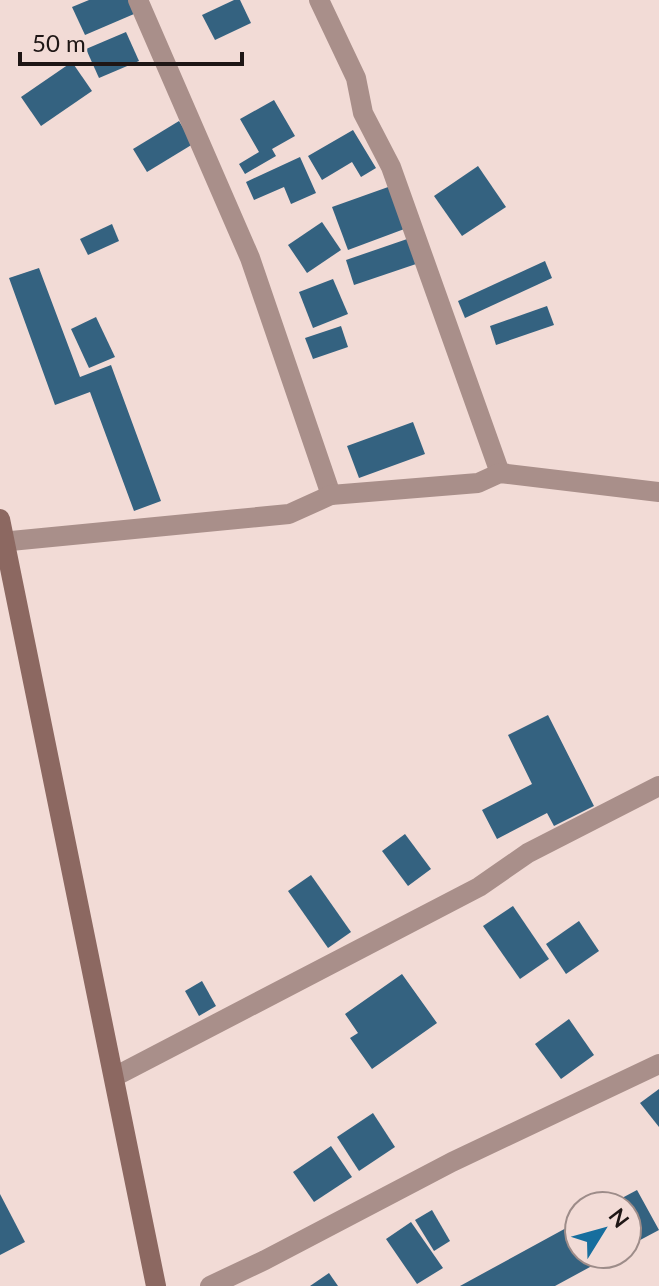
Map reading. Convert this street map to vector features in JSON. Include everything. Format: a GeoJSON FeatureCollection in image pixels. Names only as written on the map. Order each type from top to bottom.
{"type":"FeatureCollection","features":[{"type":"Feature","properties":{"kind":"street"},"geometry":{"type":"LineString","coordinates":[[138,0],[250,258],[331,495]]}},
{"type":"Feature","properties":{"kind":"street"},"geometry":{"type":"LineString","coordinates":[[319,0],[356,78],[363,113],[391,167],[500,473]]}},
{"type":"Feature","properties":{"kind":"street"},"geometry":{"type":"LineString","coordinates":[[2,541],[289,514],[331,495],[478,483],[500,473],[659,492]]}},
{"type":"Feature","properties":{"kind":"street"},"geometry":{"type":"LineString","coordinates":[[0,519],[2,541],[156,1286]]}},
{"type":"Feature","properties":{"kind":"street"},"geometry":{"type":"LineString","coordinates":[[114,1077],[479,887],[528,853],[659,786]]}},
{"type":"Feature","properties":{"kind":"street"},"geometry":{"type":"LineString","coordinates":[[210,1286],[452,1162],[659,1064]]}},
{"type":"Feature","properties":{"kind":"building"},"geometry":{"type":"Polygon","coordinates":[[[89,0],[136,0],[141,11],[85,35],[72,7],[89,0]]]}},
{"type":"Feature","properties":{"kind":"building"},"geometry":{"type":"Polygon","coordinates":[[[240,0],[251,23],[215,40],[202,15],[240,0]]]}},
{"type":"Feature","properties":{"kind":"building"},"geometry":{"type":"Polygon","coordinates":[[[126,32],[139,61],[99,78],[86,49],[126,32]]]}},
{"type":"Feature","properties":{"kind":"building"},"geometry":{"type":"Polygon","coordinates":[[[72,62],[92,91],[41,126],[21,97],[72,62]]]}},
{"type":"Feature","properties":{"kind":"building"},"geometry":{"type":"Polygon","coordinates":[[[274,100],[295,136],[272,149],[276,156],[245,174],[239,164],[259,152],[240,119],[274,100]]]}},
{"type":"Feature","properties":{"kind":"building"},"geometry":{"type":"Polygon","coordinates":[[[179,121],[193,144],[147,172],[133,149],[179,121]]]}},
{"type":"Feature","properties":{"kind":"building"},"geometry":{"type":"Polygon","coordinates":[[[353,130],[376,168],[361,177],[352,162],[322,180],[308,156],[353,130]]]}},
{"type":"Feature","properties":{"kind":"building"},"geometry":{"type":"Polygon","coordinates":[[[300,157],[316,193],[291,204],[284,187],[254,200],[246,182],[300,157]]]}},
{"type":"Feature","properties":{"kind":"building"},"geometry":{"type":"Polygon","coordinates":[[[478,166],[506,207],[462,236],[434,196],[478,166]]]}},
{"type":"Feature","properties":{"kind":"building"},"geometry":{"type":"Polygon","coordinates":[[[391,186],[407,228],[348,250],[332,207],[391,186]]]}},
{"type":"Feature","properties":{"kind":"building"},"geometry":{"type":"Polygon","coordinates":[[[322,222],[341,250],[307,273],[288,245],[322,222]]]}},
{"type":"Feature","properties":{"kind":"building"},"geometry":{"type":"Polygon","coordinates":[[[112,224],[119,241],[88,255],[80,239],[112,224]]]}},
{"type":"Feature","properties":{"kind":"building"},"geometry":{"type":"Polygon","coordinates":[[[413,237],[422,262],[354,285],[346,260],[413,237]]]}},
{"type":"Feature","properties":{"kind":"building"},"geometry":{"type":"Polygon","coordinates":[[[545,261],[552,278],[465,318],[458,301],[545,261]]]}},
{"type":"Feature","properties":{"kind":"building"},"geometry":{"type":"Polygon","coordinates":[[[39,268],[80,377],[111,365],[161,501],[134,511],[90,392],[55,405],[9,278],[39,268]]]}},
{"type":"Feature","properties":{"kind":"building"},"geometry":{"type":"Polygon","coordinates":[[[333,279],[348,314],[313,328],[299,292],[333,279]]]}},
{"type":"Feature","properties":{"kind":"building"},"geometry":{"type":"Polygon","coordinates":[[[547,306],[554,325],[496,345],[490,326],[547,306]]]}},
{"type":"Feature","properties":{"kind":"building"},"geometry":{"type":"Polygon","coordinates":[[[96,317],[115,357],[89,368],[71,329],[96,317]]]}},
{"type":"Feature","properties":{"kind":"building"},"geometry":{"type":"Polygon","coordinates":[[[341,326],[348,347],[313,359],[305,338],[341,326]]]}},
{"type":"Feature","properties":{"kind":"building"},"geometry":{"type":"Polygon","coordinates":[[[413,422],[425,454],[359,478],[347,446],[413,422]]]}},
{"type":"Feature","properties":{"kind":"building"},"geometry":{"type":"Polygon","coordinates":[[[548,715],[594,806],[554,826],[547,813],[497,839],[482,810],[532,784],[508,735],[548,715]]]}},
{"type":"Feature","properties":{"kind":"building"},"geometry":{"type":"Polygon","coordinates":[[[405,834],[431,869],[408,886],[382,851],[405,834]]]}},
{"type":"Feature","properties":{"kind":"building"},"geometry":{"type":"Polygon","coordinates":[[[311,875],[351,932],[328,948],[288,891],[311,875]]]}},
{"type":"Feature","properties":{"kind":"building"},"geometry":{"type":"Polygon","coordinates":[[[513,906],[549,959],[520,979],[483,926],[513,906]]]}},
{"type":"Feature","properties":{"kind":"building"},"geometry":{"type":"Polygon","coordinates":[[[579,921],[599,951],[566,974],[546,944],[579,921]]]}},
{"type":"Feature","properties":{"kind":"building"},"geometry":{"type":"Polygon","coordinates":[[[402,974],[437,1023],[372,1069],[350,1038],[358,1033],[345,1014],[402,974]]]}},
{"type":"Feature","properties":{"kind":"building"},"geometry":{"type":"Polygon","coordinates":[[[202,981],[216,1006],[199,1016],[185,991],[202,981]]]}},
{"type":"Feature","properties":{"kind":"building"},"geometry":{"type":"Polygon","coordinates":[[[569,1019],[594,1055],[561,1079],[535,1044],[569,1019]]]}},
{"type":"Feature","properties":{"kind":"building"},"geometry":{"type":"Polygon","coordinates":[[[659,1089],[659,1127],[640,1103],[659,1089]]]}},
{"type":"Feature","properties":{"kind":"building"},"geometry":{"type":"Polygon","coordinates":[[[373,1113],[395,1147],[359,1171],[337,1137],[373,1113]]]}},
{"type":"Feature","properties":{"kind":"building"},"geometry":{"type":"Polygon","coordinates":[[[331,1146],[352,1177],[314,1202],[293,1172],[331,1146]]]}},
{"type":"Feature","properties":{"kind":"building"},"geometry":{"type":"Polygon","coordinates":[[[0,1194],[25,1242],[0,1255],[0,1194]]]}},
{"type":"Feature","properties":{"kind":"building"},"geometry":{"type":"Polygon","coordinates":[[[643,1201],[659,1230],[643,1238],[643,1201]]]}},
{"type":"Feature","properties":{"kind":"building"},"geometry":{"type":"Polygon","coordinates":[[[432,1210],[450,1241],[434,1251],[415,1220],[432,1210]]]}},
{"type":"Feature","properties":{"kind":"building"},"geometry":{"type":"Polygon","coordinates":[[[411,1222],[443,1268],[417,1284],[386,1239],[411,1222]]]}},
{"type":"Feature","properties":{"kind":"building"},"geometry":{"type":"Polygon","coordinates":[[[563,1230],[563,1270],[584,1270],[555,1286],[460,1286],[563,1230]]]}},
{"type":"Feature","properties":{"kind":"building"},"geometry":{"type":"Polygon","coordinates":[[[329,1273],[338,1286],[310,1286],[329,1273]]]}}]}
